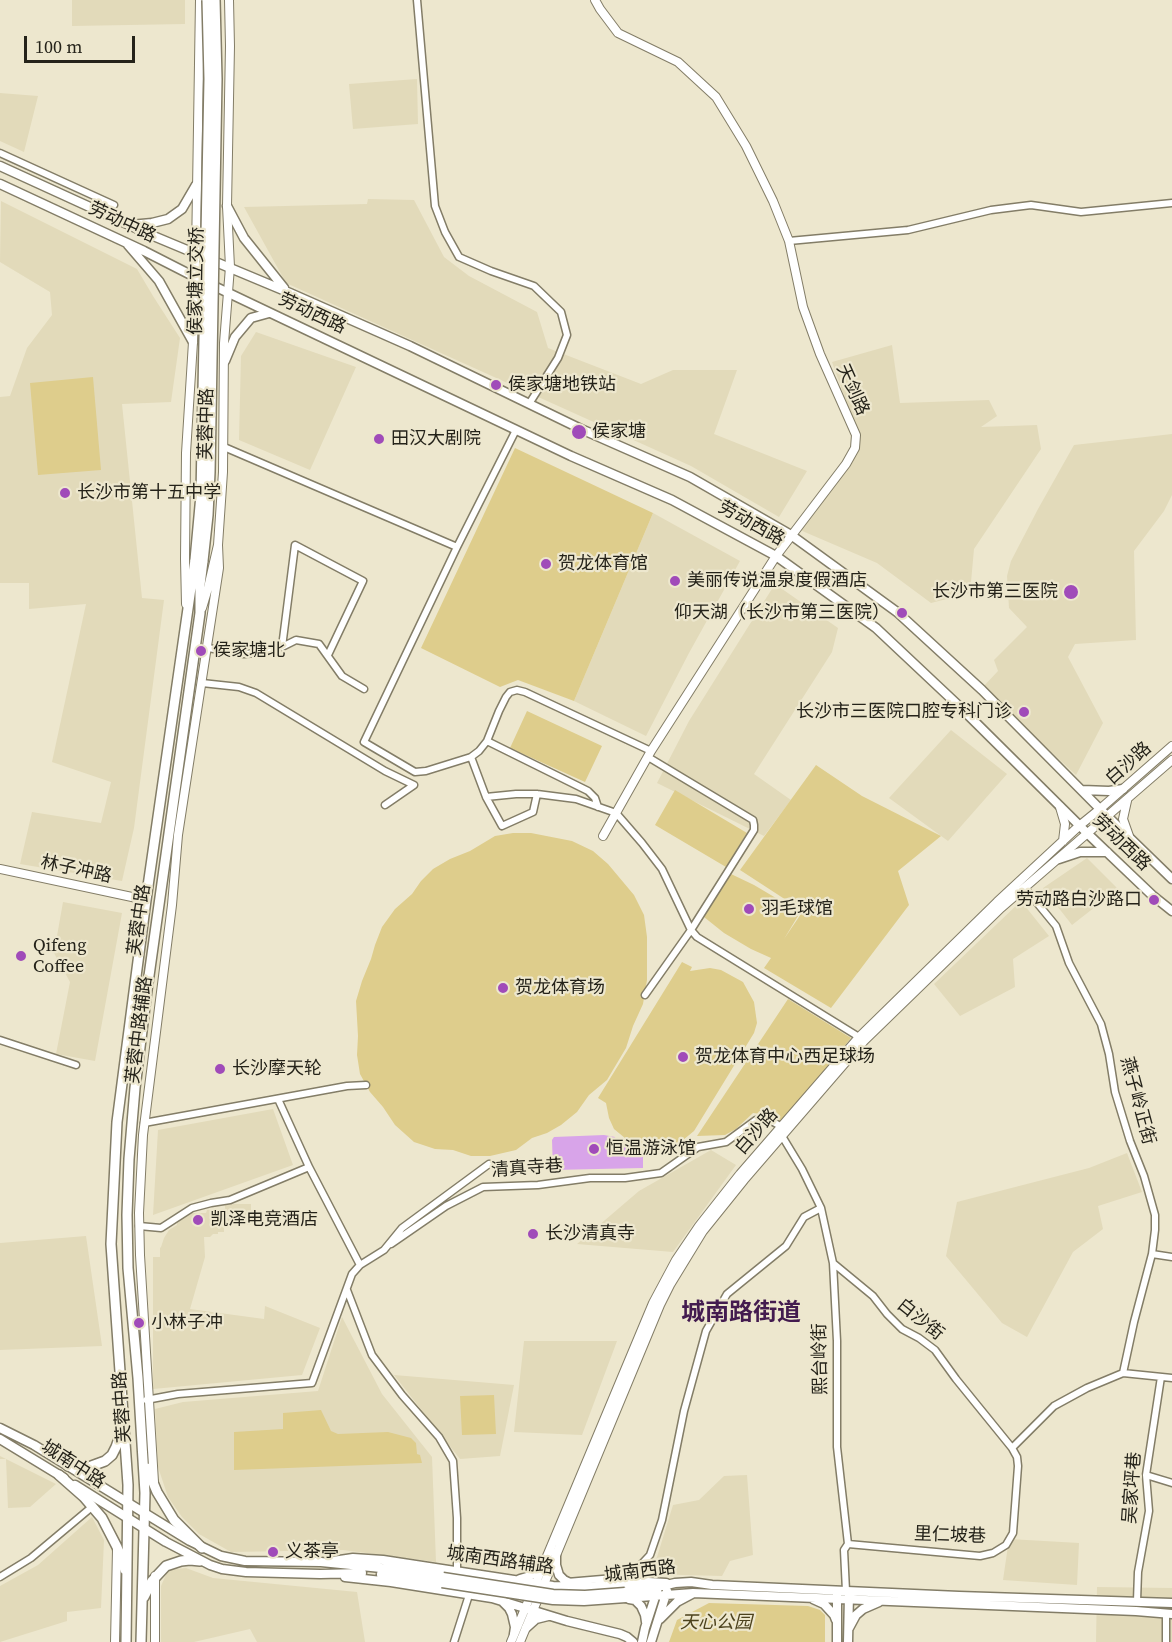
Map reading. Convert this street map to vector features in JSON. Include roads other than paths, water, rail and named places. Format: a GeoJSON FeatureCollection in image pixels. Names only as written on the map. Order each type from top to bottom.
{"type":"FeatureCollection","features":[{"type":"Feature","properties":{"kind":"main road","name":"侯家塘立交桥"},"geometry":{"type":"LineString","coordinates":[[199,561],[209,79],[207,0]]}},
{"type":"Feature","properties":{"kind":"main road","name":"侯家塘立交桥"},"geometry":{"type":"LineString","coordinates":[[199,561],[208,515],[210,472],[217,79],[215,0]]}},
{"type":"Feature","properties":{"kind":"main road","name":"劳动中路"},"geometry":{"type":"LineString","coordinates":[[1,169],[230,267]]}},
{"type":"Feature","properties":{"kind":"main road","name":"劳动中路"},"geometry":{"type":"LineString","coordinates":[[0,184],[229,293]]}},
{"type":"Feature","properties":{"kind":"main road"},"geometry":{"type":"LineString","coordinates":[[130,225],[152,224],[168,219],[182,209],[196,185]]}},
{"type":"Feature","properties":{"kind":"main road"},"geometry":{"type":"LineString","coordinates":[[227,206],[244,238],[267,270],[286,291]]}},
{"type":"Feature","properties":{"kind":"main road"},"geometry":{"type":"LineString","coordinates":[[126,243],[159,281],[193,342]]}},
{"type":"Feature","properties":{"kind":"main road","name":"劳动西路"},"geometry":{"type":"LineString","coordinates":[[230,267],[410,346],[529,404],[690,477],[791,535],[897,612],[982,690],[1172,879]]}},
{"type":"Feature","properties":{"kind":"main road","name":"劳动西路"},"geometry":{"type":"LineString","coordinates":[[229,293],[516,430],[672,500],[776,556],[876,628],[960,707],[1079,826],[1172,911]]}},
{"type":"Feature","properties":{"kind":"main road"},"geometry":{"type":"LineString","coordinates":[[225,362],[235,337],[251,318],[269,313]]}},
{"type":"Feature","properties":{"kind":"main road"},"geometry":{"type":"LineString","coordinates":[[199,561],[200,613]]}},
{"type":"Feature","properties":{"kind":"main road"},"geometry":{"type":"LineString","coordinates":[[186,622],[199,561]]}},
{"type":"Feature","properties":{"kind":"main road","name":"芙蓉中路"},"geometry":{"type":"LineString","coordinates":[[141,1642],[144,1401],[127,1240],[131,1122],[200,613]]}},
{"type":"Feature","properties":{"kind":"main road","name":"芙蓉中路"},"geometry":{"type":"LineString","coordinates":[[126,1642],[128,1502],[111,1245],[117,1122],[186,622]]}},
{"type":"Feature","properties":{"kind":"main road"},"geometry":{"type":"LineString","coordinates":[[1082,790],[1123,789]]}},
{"type":"Feature","properties":{"kind":"main road"},"geometry":{"type":"LineString","coordinates":[[1059,859],[1080,852],[1107,852]]}},
{"type":"Feature","properties":{"kind":"main road"},"geometry":{"type":"LineString","coordinates":[[68,1466],[86,1468],[105,1461],[112,1455],[122,1429],[124,1416]]}},
{"type":"Feature","properties":{"kind":"main road","name":"城南中路"},"geometry":{"type":"LineString","coordinates":[[0,1428],[34,1445],[128,1502]]}},
{"type":"Feature","properties":{"kind":"main road","name":"城南中路"},"geometry":{"type":"LineString","coordinates":[[0,1439],[128,1519]]}},
{"type":"Feature","properties":{"kind":"main road"},"geometry":{"type":"LineString","coordinates":[[143,1457],[154,1486],[174,1520],[202,1548]]}},
{"type":"Feature","properties":{"kind":"main road"},"geometry":{"type":"LineString","coordinates":[[59,1475],[93,1506],[102,1518],[117,1547],[127,1578]]}},
{"type":"Feature","properties":{"kind":"main road","name":"城南西路"},"geometry":{"type":"LineString","coordinates":[[128,1502],[202,1548],[221,1556],[245,1561],[321,1562],[400,1570],[553,1600],[584,1601],[692,1582],[844,1594],[1172,1603]]}},
{"type":"Feature","properties":{"kind":"main road","name":"城南西路"},"geometry":{"type":"LineString","coordinates":[[128,1519],[200,1561],[222,1569],[320,1574],[353,1572],[442,1580]]}},
{"type":"Feature","properties":{"kind":"main road"},"geometry":{"type":"LineString","coordinates":[[556,1553],[559,1575],[566,1582],[580,1587]]}},
{"type":"Feature","properties":{"kind":"main road","name":"城南西路辅路"},"geometry":{"type":"LineString","coordinates":[[321,1562],[353,1558],[399,1562],[539,1584],[580,1587],[648,1582],[665,1586]]}},
{"type":"Feature","properties":{"kind":"main road"},"geometry":{"type":"LineString","coordinates":[[142,1602],[155,1576],[166,1566],[174,1562],[200,1561]]}},
{"type":"Feature","properties":{"kind":"main road"},"geometry":{"type":"LineString","coordinates":[[513,1580],[530,1576],[542,1566]]}},
{"type":"Feature","properties":{"kind":"main road","name":"城南西路辅路"},"geometry":{"type":"LineString","coordinates":[[320,1574],[391,1582],[500,1600],[620,1634],[633,1642]]}},
{"type":"Feature","properties":{"kind":"main road"},"geometry":{"type":"LineString","coordinates":[[645,1628],[665,1586]]}},
{"type":"Feature","properties":{"kind":"main road","name":"城南西路"},"geometry":{"type":"LineString","coordinates":[[665,1586],[666,1594],[807,1597],[844,1594],[883,1601],[1169,1613]]}},
{"type":"Feature","properties":{"kind":"main road"},"geometry":{"type":"LineString","coordinates":[[656,1624],[677,1602],[695,1593]]}},
{"type":"Feature","properties":{"kind":"main road"},"geometry":{"type":"LineString","coordinates":[[651,1642],[666,1594]]}},
{"type":"Feature","properties":{"kind":"main road"},"geometry":{"type":"LineString","coordinates":[[837,1642],[837,1623],[844,1594]]}},
{"type":"Feature","properties":{"kind":"main road"},"geometry":{"type":"LineString","coordinates":[[844,1594],[848,1642]]}},
{"type":"Feature","properties":{"kind":"main road"},"geometry":{"type":"LineString","coordinates":[[626,1595],[641,1606],[645,1615],[642,1642]]}},
{"type":"Feature","properties":{"kind":"main road"},"geometry":{"type":"LineString","coordinates":[[807,1597],[824,1604],[834,1615],[837,1623]]}},
{"type":"Feature","properties":{"kind":"main road"},"geometry":{"type":"LineString","coordinates":[[500,1600],[512,1614],[515,1627],[513,1638]]}},
{"type":"Feature","properties":{"kind":"main road"},"geometry":{"type":"LineString","coordinates":[[848,1631],[856,1615],[863,1609],[883,1601]]}},
{"type":"Feature","properties":{"kind":"main road"},"geometry":{"type":"LineString","coordinates":[[526,1628],[536,1619],[555,1617]]}},
{"type":"Feature","properties":{"kind":"street"},"geometry":{"type":"LineString","coordinates":[[196,254],[200,0]]}},
{"type":"Feature","properties":{"kind":"street","name":"芙蓉中路"},"geometry":{"type":"LineString","coordinates":[[200,613],[218,545],[221,518],[224,343],[230,267],[227,206],[229,0]]}},
{"type":"Feature","properties":{"kind":"street"},"geometry":{"type":"LineString","coordinates":[[417,0],[435,206],[445,232],[459,257],[534,286],[561,312],[567,334],[558,358],[529,404]]}},
{"type":"Feature","properties":{"kind":"street","name":"天剑路"},"geometry":{"type":"LineString","coordinates":[[595,0],[618,33],[678,62],[716,97],[746,146],[773,201],[789,241],[803,307],[820,354],[856,435],[855,448],[846,464],[776,556],[650,754],[603,836]]}},
{"type":"Feature","properties":{"kind":"street"},"geometry":{"type":"LineString","coordinates":[[0,153],[114,205]]}},
{"type":"Feature","properties":{"kind":"street"},"geometry":{"type":"LineString","coordinates":[[789,241],[908,230],[991,210],[1031,205],[1081,212],[1172,203]]}},
{"type":"Feature","properties":{"kind":"street","name":"芙蓉中路"},"geometry":{"type":"LineString","coordinates":[[186,622],[186,453],[196,254]]}},
{"type":"Feature","properties":{"kind":"street"},"geometry":{"type":"LineString","coordinates":[[516,430],[364,742],[415,772],[426,771],[471,757],[487,741],[506,697],[510,692],[517,690],[650,754],[753,820],[754,830],[738,856],[691,930],[645,995]]}},
{"type":"Feature","properties":{"kind":"street"},"geometry":{"type":"LineString","coordinates":[[224,447],[457,547]]}},
{"type":"Feature","properties":{"kind":"street","name":"芙蓉中路辅路"},"geometry":{"type":"LineString","coordinates":[[154,1486],[144,1401],[139,1226],[144,1123],[172,905],[178,836],[219,568],[218,545]]}},
{"type":"Feature","properties":{"kind":"street"},"geometry":{"type":"LineString","coordinates":[[282,647],[295,545],[363,581],[328,655]]}},
{"type":"Feature","properties":{"kind":"street"},"geometry":{"type":"LineString","coordinates":[[208,648],[244,654],[282,647],[296,640],[319,644],[342,676],[364,689]]}},
{"type":"Feature","properties":{"kind":"street"},"geometry":{"type":"LineString","coordinates":[[202,683],[239,687],[256,693],[385,771],[414,785],[385,806]]}},
{"type":"Feature","properties":{"kind":"street"},"geometry":{"type":"LineString","coordinates":[[487,741],[588,791],[598,807]]}},
{"type":"Feature","properties":{"kind":"street","name":"白沙路"},"geometry":{"type":"LineString","coordinates":[[539,1584],[542,1566],[653,1303],[664,1281],[699,1226],[740,1174],[859,1037],[997,902],[1079,826],[1172,746]]}},
{"type":"Feature","properties":{"kind":"street"},"geometry":{"type":"LineString","coordinates":[[471,757],[486,797],[502,826],[534,812],[537,794]]}},
{"type":"Feature","properties":{"kind":"street","name":"白沙路"},"geometry":{"type":"LineString","coordinates":[[513,1638],[556,1553],[660,1305],[703,1231],[864,1041],[1024,887],[1172,760]]}},
{"type":"Feature","properties":{"kind":"street"},"geometry":{"type":"LineString","coordinates":[[486,797],[537,794],[576,799],[616,813],[662,869],[691,930],[697,937],[859,1037]]}},
{"type":"Feature","properties":{"kind":"street"},"geometry":{"type":"LineString","coordinates":[[1127,800],[1123,819],[1129,837]]}},
{"type":"Feature","properties":{"kind":"street"},"geometry":{"type":"LineString","coordinates":[[1060,807],[1065,824],[1063,841]]}},
{"type":"Feature","properties":{"kind":"street","name":"林子冲路"},"geometry":{"type":"LineString","coordinates":[[0,869],[146,900]]}},
{"type":"Feature","properties":{"kind":"street","name":"燕子岭正街"},"geometry":{"type":"LineString","coordinates":[[1024,887],[1056,926],[1069,963],[1101,1024],[1115,1092],[1155,1215],[1152,1254],[1123,1373]]}},
{"type":"Feature","properties":{"kind":"street"},"geometry":{"type":"LineString","coordinates":[[0,1040],[76,1065]]}},
{"type":"Feature","properties":{"kind":"street"},"geometry":{"type":"LineString","coordinates":[[144,1123],[347,1086],[366,1085]]}},
{"type":"Feature","properties":{"kind":"street"},"geometry":{"type":"LineString","coordinates":[[144,1401],[178,1394],[312,1383],[352,1274],[360,1265],[309,1167],[278,1099]]}},
{"type":"Feature","properties":{"kind":"street","name":"清真寺巷"},"geometry":{"type":"LineString","coordinates":[[360,1265],[446,1206],[483,1187],[538,1185],[590,1178],[625,1178],[661,1173],[698,1148],[726,1142],[756,1120],[768,1119],[782,1126]]}},
{"type":"Feature","properties":{"kind":"street","name":"熙台岭街"},"geometry":{"type":"LineString","coordinates":[[782,1136],[802,1169],[821,1208],[833,1263],[837,1341],[837,1447],[848,1544],[844,1550],[844,1594]]}},
{"type":"Feature","properties":{"kind":"street"},"geometry":{"type":"LineString","coordinates":[[384,1250],[402,1228],[489,1164]]}},
{"type":"Feature","properties":{"kind":"street"},"geometry":{"type":"LineString","coordinates":[[139,1226],[160,1228],[192,1208],[230,1200],[309,1167]]}},
{"type":"Feature","properties":{"kind":"street"},"geometry":{"type":"LineString","coordinates":[[539,1584],[624,1576],[634,1572],[650,1555],[662,1520],[684,1411],[706,1331],[727,1294],[786,1246],[804,1217],[821,1208]]}},
{"type":"Feature","properties":{"kind":"street"},"geometry":{"type":"LineString","coordinates":[[1152,1254],[1172,1257]]}},
{"type":"Feature","properties":{"kind":"street","name":"白沙街"},"geometry":{"type":"LineString","coordinates":[[833,1263],[873,1296],[902,1329],[935,1350],[1012,1448]]}},
{"type":"Feature","properties":{"kind":"street"},"geometry":{"type":"LineString","coordinates":[[346,1290],[372,1355],[402,1395],[439,1437],[453,1461],[457,1518],[457,1572]]}},
{"type":"Feature","properties":{"kind":"street"},"geometry":{"type":"LineString","coordinates":[[1012,1448],[1054,1406],[1087,1388],[1123,1373],[1172,1378]]}},
{"type":"Feature","properties":{"kind":"street","name":"吴家坪巷"},"geometry":{"type":"LineString","coordinates":[[1137,1602],[1141,1554],[1149,1511],[1146,1475],[1161,1377]]}},
{"type":"Feature","properties":{"kind":"street","name":"里仁坡巷"},"geometry":{"type":"LineString","coordinates":[[848,1544],[980,1556],[993,1553],[1006,1545],[1013,1533],[1018,1466],[1017,1457],[1012,1448]]}},
{"type":"Feature","properties":{"kind":"street"},"geometry":{"type":"LineString","coordinates":[[1146,1475],[1172,1483]]}},
{"type":"Feature","properties":{"kind":"street"},"geometry":{"type":"LineString","coordinates":[[0,1577],[31,1558],[93,1506]]}},
{"type":"Feature","properties":{"kind":"street"},"geometry":{"type":"LineString","coordinates":[[115,1642],[117,1547]]}},
{"type":"Feature","properties":{"kind":"street"},"geometry":{"type":"LineString","coordinates":[[155,1576],[155,1642]]}},
{"type":"Feature","properties":{"kind":"street"},"geometry":{"type":"LineString","coordinates":[[454,1642],[469,1595]]}},
{"type":"Feature","properties":{"kind":"street","name":"白沙路"},"geometry":{"type":"LineString","coordinates":[[520,1642],[526,1628],[529,1609]]}},
{"type":"Feature","properties":{"kind":"street"},"geometry":{"type":"LineString","coordinates":[[1166,1642],[1169,1613]]}},
{"type":"Feature","properties":{"kind":"place","name":"侯家塘地铁站"},"geometry":{"type":"Point","coordinates":[496,385]}},
{"type":"Feature","properties":{"kind":"place","name":"侯家塘"},"geometry":{"type":"Point","coordinates":[579,432]}},
{"type":"Feature","properties":{"kind":"place","name":"田汉大剧院"},"geometry":{"type":"Point","coordinates":[379,439]}},
{"type":"Feature","properties":{"kind":"place","name":"长沙市第十五中学"},"geometry":{"type":"Point","coordinates":[65,493]}},
{"type":"Feature","properties":{"kind":"place","name":"贺龙体育馆"},"geometry":{"type":"Point","coordinates":[546,564]}},
{"type":"Feature","properties":{"kind":"place","name":"美丽传说温泉度假酒店"},"geometry":{"type":"Point","coordinates":[675,581]}},
{"type":"Feature","properties":{"kind":"place","name":"长沙市第三医院"},"geometry":{"type":"Point","coordinates":[1071,592]}},
{"type":"Feature","properties":{"kind":"place","name":"仰天湖（长沙市第三医院）"},"geometry":{"type":"Point","coordinates":[902,613]}},
{"type":"Feature","properties":{"kind":"place","name":"侯家塘北"},"geometry":{"type":"Point","coordinates":[201,651]}},
{"type":"Feature","properties":{"kind":"place","name":"长沙市三医院口腔专科门诊"},"geometry":{"type":"Point","coordinates":[1024,712]}},
{"type":"Feature","properties":{"kind":"place","name":"劳动路白沙路口"},"geometry":{"type":"Point","coordinates":[1154,900]}},
{"type":"Feature","properties":{"kind":"place","name":"羽毛球馆"},"geometry":{"type":"Point","coordinates":[749,909]}},
{"type":"Feature","properties":{"kind":"place","name":"Qifeng Coffee"},"geometry":{"type":"Point","coordinates":[21,956]}},
{"type":"Feature","properties":{"kind":"place","name":"贺龙体育场"},"geometry":{"type":"Point","coordinates":[503,988]}},
{"type":"Feature","properties":{"kind":"place","name":"贺龙体育中心西足球场"},"geometry":{"type":"Point","coordinates":[683,1057]}},
{"type":"Feature","properties":{"kind":"place","name":"长沙摩天轮"},"geometry":{"type":"Point","coordinates":[220,1069]}},
{"type":"Feature","properties":{"kind":"place","name":"恒温游泳馆"},"geometry":{"type":"Point","coordinates":[594,1149]}},
{"type":"Feature","properties":{"kind":"place","name":"凯泽电竞酒店"},"geometry":{"type":"Point","coordinates":[198,1220]}},
{"type":"Feature","properties":{"kind":"place","name":"长沙清真寺"},"geometry":{"type":"Point","coordinates":[533,1234]}},
{"type":"Feature","properties":{"kind":"place","name":"小林子冲"},"geometry":{"type":"Point","coordinates":[139,1323]}},
{"type":"Feature","properties":{"kind":"place","name":"义茶亭"},"geometry":{"type":"Point","coordinates":[273,1552]}},
{"type":"Feature","properties":{"kind":"district","name":"城南路街道"},"geometry":{"type":"Point","coordinates":[741,1314]}},
{"type":"Feature","properties":{"kind":"park label","name":"天心公园"},"geometry":{"type":"Point","coordinates":[716,1623]}}]}
